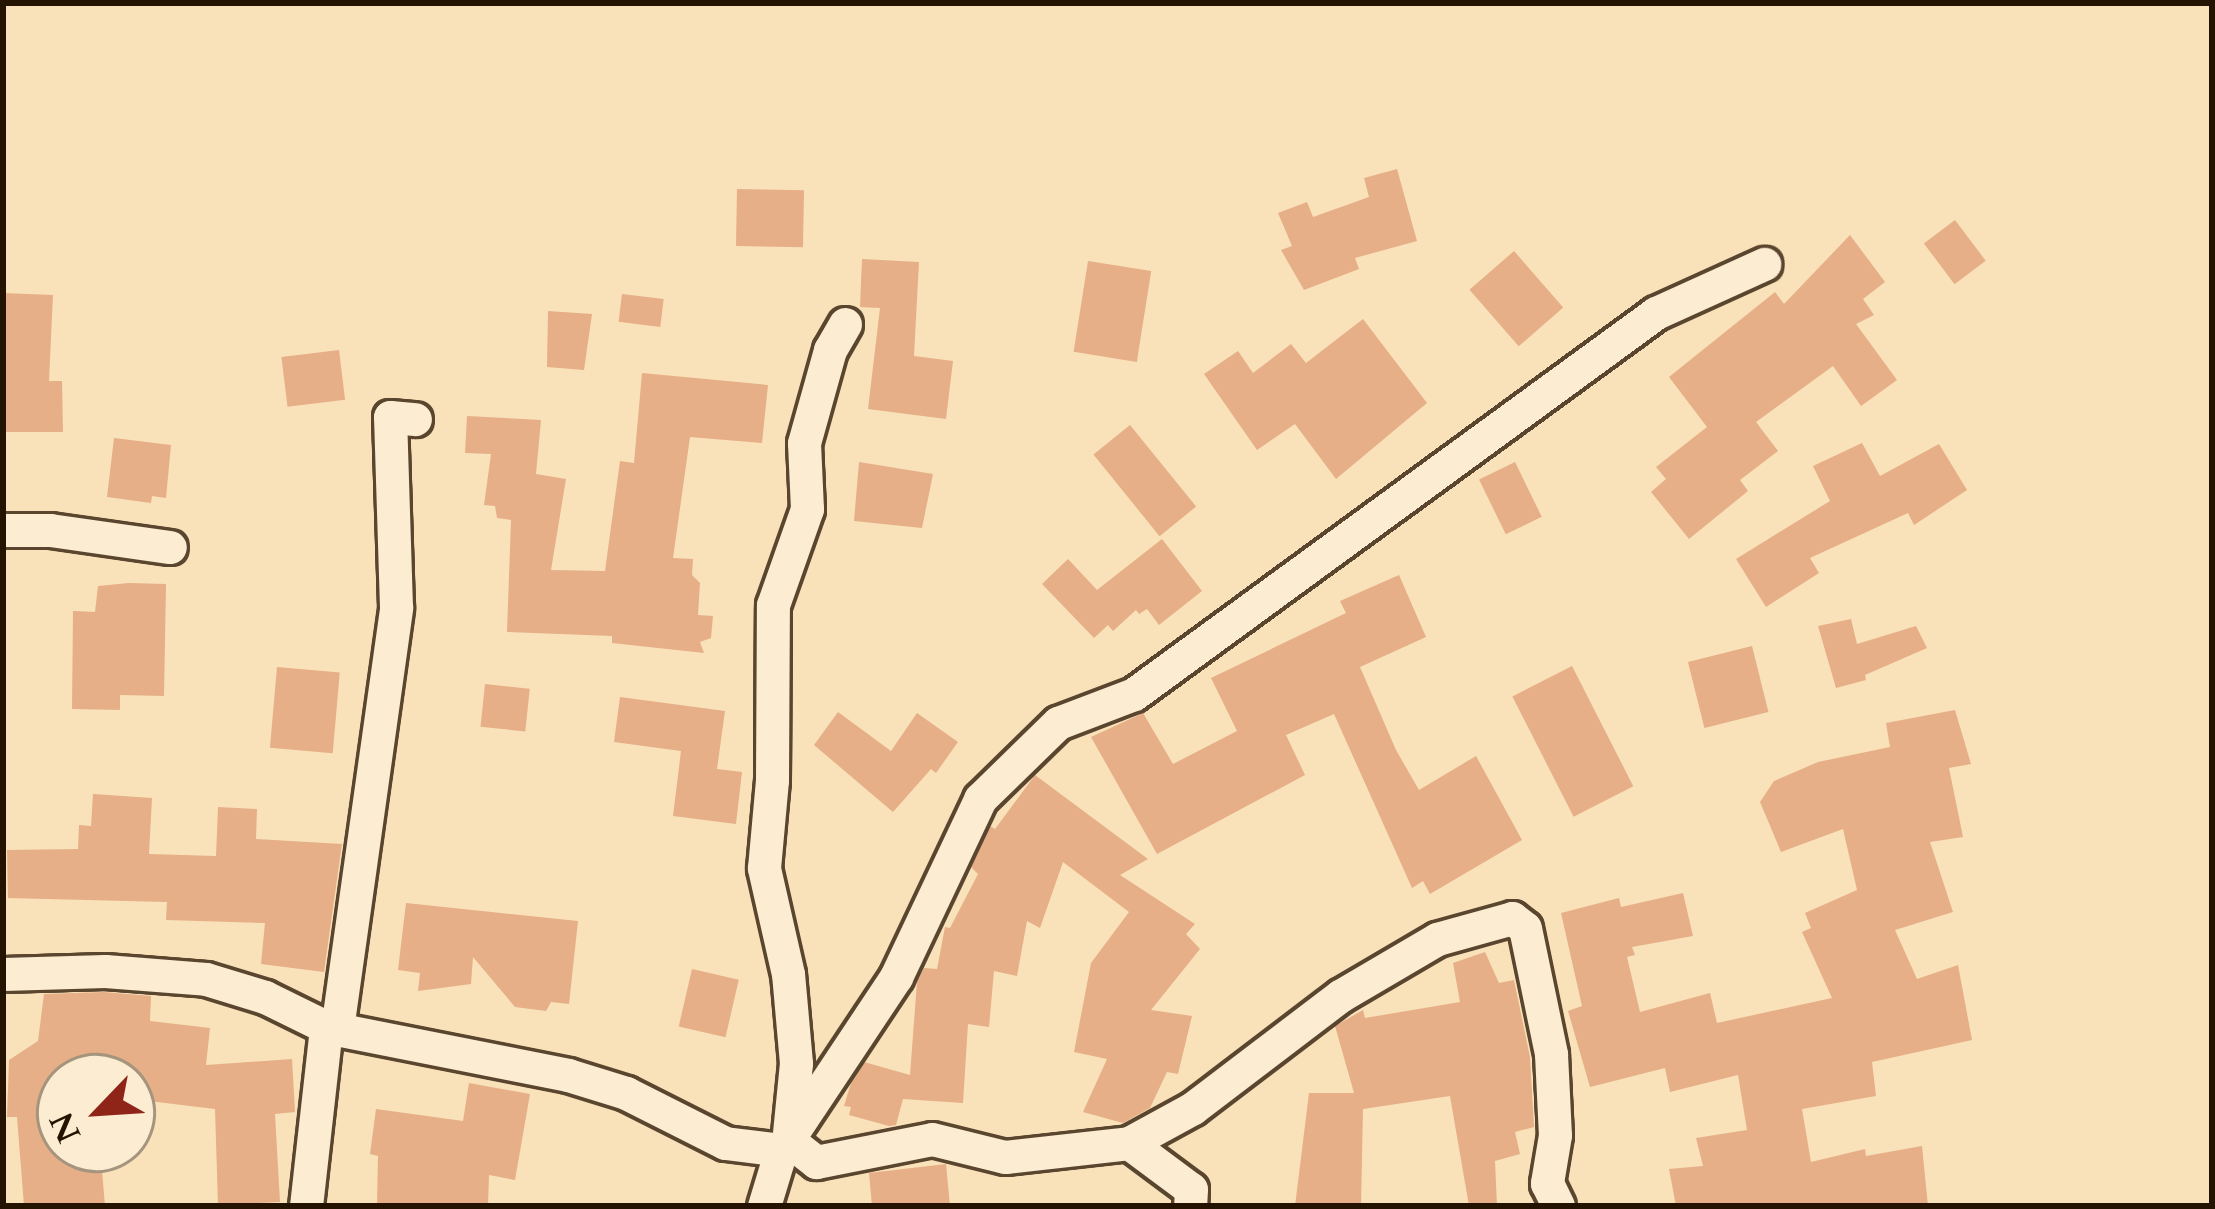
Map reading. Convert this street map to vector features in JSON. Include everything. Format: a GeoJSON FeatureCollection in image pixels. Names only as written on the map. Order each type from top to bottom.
{"type":"FeatureCollection","features":[{"type":"Feature","properties":{"kind":"street"},"geometry":{"type":"LineString","coordinates":[[785,1145],[896,976],[980,799],[1058,723],[1134,694],[1656,313],[1764,264]]}},
{"type":"Feature","properties":{"kind":"street"},"geometry":{"type":"LineString","coordinates":[[764,1206],[785,1145],[796,1063],[788,974],[764,868],[772,780],[773,605],[807,509],[804,443],[830,350],[845,324]]}},
{"type":"Feature","properties":{"kind":"street"},"geometry":{"type":"LineString","coordinates":[[306,1206],[396,608],[390,417],[415,419]]}},
{"type":"Feature","properties":{"kind":"street"},"geometry":{"type":"LineString","coordinates":[[3,530],[50,530],[170,548]]}},
{"type":"Feature","properties":{"kind":"street"},"geometry":{"type":"LineString","coordinates":[[3,974],[105,971],[206,979],[266,997],[332,1028],[568,1075],[626,1093],[725,1142],[785,1145],[815,1162],[932,1139],[1005,1157],[1129,1143],[1193,1108],[1340,996],[1437,939],[1512,918],[1525,928],[1551,1054],[1555,1135],[1547,1183],[1558,1206]]}},
{"type":"Feature","properties":{"kind":"street"},"geometry":{"type":"LineString","coordinates":[[1129,1143],[1191,1189],[1190,1206]]}},
{"type":"Feature","properties":{"kind":"building"},"geometry":{"type":"Polygon","coordinates":[[[1397,169],[1417,241],[1355,258],[1359,269],[1304,290],[1281,250],[1292,246],[1278,213],[1307,202],[1313,217],[1369,197],[1364,178],[1397,169]]]}},
{"type":"Feature","properties":{"kind":"building"},"geometry":{"type":"Polygon","coordinates":[[[737,189],[804,190],[803,247],[736,246],[737,189]]]}},
{"type":"Feature","properties":{"kind":"building"},"geometry":{"type":"Polygon","coordinates":[[[1955,220],[1986,261],[1955,284],[1924,243],[1955,220]]]}},
{"type":"Feature","properties":{"kind":"building"},"geometry":{"type":"Polygon","coordinates":[[[1850,235],[1885,282],[1863,299],[1874,315],[1856,324],[1897,380],[1861,406],[1833,366],[1756,422],[1778,451],[1740,480],[1748,491],[1689,539],[1651,492],[1666,479],[1656,467],[1707,427],[1669,377],[1775,292],[1784,304],[1850,235]]]}},
{"type":"Feature","properties":{"kind":"building"},"geometry":{"type":"Polygon","coordinates":[[[1514,251],[1563,308],[1519,346],[1469,290],[1514,251]]]}},
{"type":"Feature","properties":{"kind":"building"},"geometry":{"type":"Polygon","coordinates":[[[862,259],[919,262],[914,356],[953,361],[946,419],[868,409],[880,308],[860,307],[862,259]]]}},
{"type":"Feature","properties":{"kind":"building"},"geometry":{"type":"Polygon","coordinates":[[[1088,261],[1151,271],[1137,362],[1074,352],[1088,261]]]}},
{"type":"Feature","properties":{"kind":"building"},"geometry":{"type":"Polygon","coordinates":[[[3,293],[53,295],[49,381],[62,381],[63,432],[3,432],[3,293]]]}},
{"type":"Feature","properties":{"kind":"building"},"geometry":{"type":"Polygon","coordinates":[[[622,294],[664,299],[660,327],[619,322],[622,294]]]}},
{"type":"Feature","properties":{"kind":"building"},"geometry":{"type":"Polygon","coordinates":[[[548,311],[592,314],[584,370],[547,367],[548,311]]]}},
{"type":"Feature","properties":{"kind":"building"},"geometry":{"type":"Polygon","coordinates":[[[1363,319],[1427,403],[1336,479],[1295,424],[1257,450],[1204,374],[1238,351],[1253,373],[1291,344],[1306,363],[1363,319]]]}},
{"type":"Feature","properties":{"kind":"building"},"geometry":{"type":"Polygon","coordinates":[[[339,350],[345,400],[288,407],[281,357],[339,350]]]}},
{"type":"Feature","properties":{"kind":"building"},"geometry":{"type":"Polygon","coordinates":[[[642,373],[768,385],[762,443],[690,437],[673,558],[693,559],[692,575],[700,583],[698,615],[713,616],[711,638],[700,642],[704,653],[612,643],[612,636],[507,632],[511,520],[497,518],[495,506],[484,505],[491,454],[465,453],[467,416],[541,420],[536,474],[566,479],[551,570],[605,571],[620,461],[634,463],[642,373]]]}},
{"type":"Feature","properties":{"kind":"building"},"geometry":{"type":"Polygon","coordinates":[[[1130,425],[1196,507],[1160,536],[1093,455],[1130,425]]]}},
{"type":"Feature","properties":{"kind":"building"},"geometry":{"type":"Polygon","coordinates":[[[114,438],[171,445],[166,498],[152,496],[151,503],[107,497],[114,438]]]}},
{"type":"Feature","properties":{"kind":"building"},"geometry":{"type":"Polygon","coordinates":[[[1862,443],[1880,476],[1939,444],[1967,490],[1914,525],[1908,513],[1810,558],[1819,573],[1766,607],[1736,559],[1830,501],[1813,466],[1862,443]]]}},
{"type":"Feature","properties":{"kind":"building"},"geometry":{"type":"Polygon","coordinates":[[[859,462],[933,474],[922,528],[854,521],[859,462]]]}},
{"type":"Feature","properties":{"kind":"building"},"geometry":{"type":"Polygon","coordinates":[[[1515,462],[1542,517],[1506,534],[1479,480],[1515,462]]]}},
{"type":"Feature","properties":{"kind":"building"},"geometry":{"type":"Polygon","coordinates":[[[1162,539],[1202,591],[1159,625],[1147,609],[1139,614],[1136,610],[1113,631],[1108,625],[1094,638],[1042,584],[1068,559],[1097,590],[1162,539]]]}},
{"type":"Feature","properties":{"kind":"building"},"geometry":{"type":"Polygon","coordinates":[[[1399,575],[1426,637],[1360,667],[1396,750],[1419,790],[1476,756],[1522,840],[1430,894],[1423,881],[1412,888],[1334,714],[1286,735],[1305,775],[1157,854],[1091,737],[1143,713],[1173,764],[1237,731],[1211,678],[1346,613],[1340,601],[1399,575]]]}},
{"type":"Feature","properties":{"kind":"building"},"geometry":{"type":"Polygon","coordinates":[[[166,584],[164,696],[120,695],[120,710],[72,709],[73,611],[95,612],[98,586],[166,584]]]}},
{"type":"Feature","properties":{"kind":"building"},"geometry":{"type":"Polygon","coordinates":[[[1851,619],[1857,644],[1916,626],[1927,648],[1865,675],[1866,680],[1836,688],[1818,626],[1851,619]]]}},
{"type":"Feature","properties":{"kind":"building"},"geometry":{"type":"Polygon","coordinates":[[[1752,646],[1768,712],[1704,728],[1688,662],[1752,646]]]}},
{"type":"Feature","properties":{"kind":"building"},"geometry":{"type":"Polygon","coordinates":[[[1572,666],[1633,786],[1574,817],[1512,696],[1572,666]]]}},
{"type":"Feature","properties":{"kind":"building"},"geometry":{"type":"Polygon","coordinates":[[[277,667],[340,672],[333,753],[270,748],[277,667]]]}},
{"type":"Feature","properties":{"kind":"building"},"geometry":{"type":"Polygon","coordinates":[[[485,684],[530,689],[525,731],[481,727],[485,684]]]}},
{"type":"Feature","properties":{"kind":"building"},"geometry":{"type":"Polygon","coordinates":[[[620,697],[725,711],[717,769],[742,772],[736,824],[673,816],[681,751],[614,742],[620,697]]]}},
{"type":"Feature","properties":{"kind":"building"},"geometry":{"type":"Polygon","coordinates":[[[1955,710],[1971,764],[1949,768],[1963,837],[1930,842],[1953,912],[1895,930],[1917,979],[1958,965],[1972,1040],[1872,1062],[1876,1096],[1802,1109],[1811,1162],[1865,1149],[1866,1156],[1922,1146],[1928,1206],[1676,1206],[1669,1169],[1703,1166],[1696,1138],[1747,1130],[1738,1075],[1670,1092],[1665,1068],[1590,1087],[1568,1011],[1582,1006],[1561,913],[1619,898],[1621,907],[1683,893],[1693,936],[1632,947],[1635,955],[1627,957],[1640,1012],[1710,993],[1717,1023],[1832,998],[1802,932],[1811,928],[1805,913],[1857,890],[1843,829],[1781,852],[1760,802],[1774,781],[1818,762],[1890,747],[1886,723],[1955,710]]]}},
{"type":"Feature","properties":{"kind":"building"},"geometry":{"type":"Polygon","coordinates":[[[838,712],[891,751],[917,713],[958,742],[936,773],[931,769],[893,812],[814,745],[838,712]]]}},
{"type":"Feature","properties":{"kind":"building"},"geometry":{"type":"Polygon","coordinates":[[[1035,775],[1148,859],[1120,875],[1195,924],[1186,934],[1200,949],[1151,1010],[1192,1016],[1178,1074],[1167,1072],[1150,1108],[1123,1123],[1083,1112],[1107,1059],[1074,1052],[1091,963],[1129,912],[1063,862],[1040,928],[1027,921],[1017,976],[994,971],[989,1027],[968,1024],[963,1103],[903,1099],[896,1125],[889,1126],[849,1115],[851,1107],[844,1106],[864,1062],[910,1075],[917,982],[924,968],[937,969],[945,927],[950,928],[978,874],[971,867],[990,826],[995,829],[1035,775]]]}},
{"type":"Feature","properties":{"kind":"building"},"geometry":{"type":"Polygon","coordinates":[[[93,794],[152,798],[149,854],[216,856],[218,807],[257,809],[256,839],[342,844],[324,972],[261,964],[265,923],[166,920],[167,902],[8,898],[7,850],[78,849],[79,825],[91,826],[93,794]]]}},
{"type":"Feature","properties":{"kind":"building"},"geometry":{"type":"Polygon","coordinates":[[[406,903],[578,921],[569,1004],[551,1002],[546,1011],[515,1007],[473,957],[471,984],[418,991],[420,973],[398,970],[406,903]]]}},
{"type":"Feature","properties":{"kind":"building"},"geometry":{"type":"Polygon","coordinates":[[[1485,952],[1499,983],[1514,980],[1530,1057],[1534,1127],[1515,1132],[1520,1154],[1495,1161],[1497,1206],[1469,1206],[1450,1096],[1363,1109],[1361,1206],[1295,1206],[1309,1093],[1354,1093],[1335,1026],[1363,1010],[1365,1018],[1460,1002],[1453,963],[1485,952]]]}},
{"type":"Feature","properties":{"kind":"building"},"geometry":{"type":"Polygon","coordinates":[[[692,969],[739,980],[725,1037],[679,1026],[692,969]]]}},
{"type":"Feature","properties":{"kind":"building"},"geometry":{"type":"Polygon","coordinates":[[[44,994],[151,996],[150,1021],[210,1028],[206,1065],[292,1059],[295,1112],[275,1114],[280,1202],[218,1205],[215,1109],[156,1102],[156,1053],[36,1053],[36,1173],[102,1173],[105,1206],[24,1206],[17,1117],[7,1117],[9,1060],[38,1041],[44,994]]]}},
{"type":"Feature","properties":{"kind":"building"},"geometry":{"type":"Polygon","coordinates":[[[469,1083],[530,1094],[515,1180],[489,1175],[488,1206],[377,1206],[378,1156],[370,1154],[376,1109],[463,1121],[469,1083]]]}},
{"type":"Feature","properties":{"kind":"building"},"geometry":{"type":"Polygon","coordinates":[[[946,1164],[950,1206],[872,1206],[869,1173],[946,1164]]]}}]}
